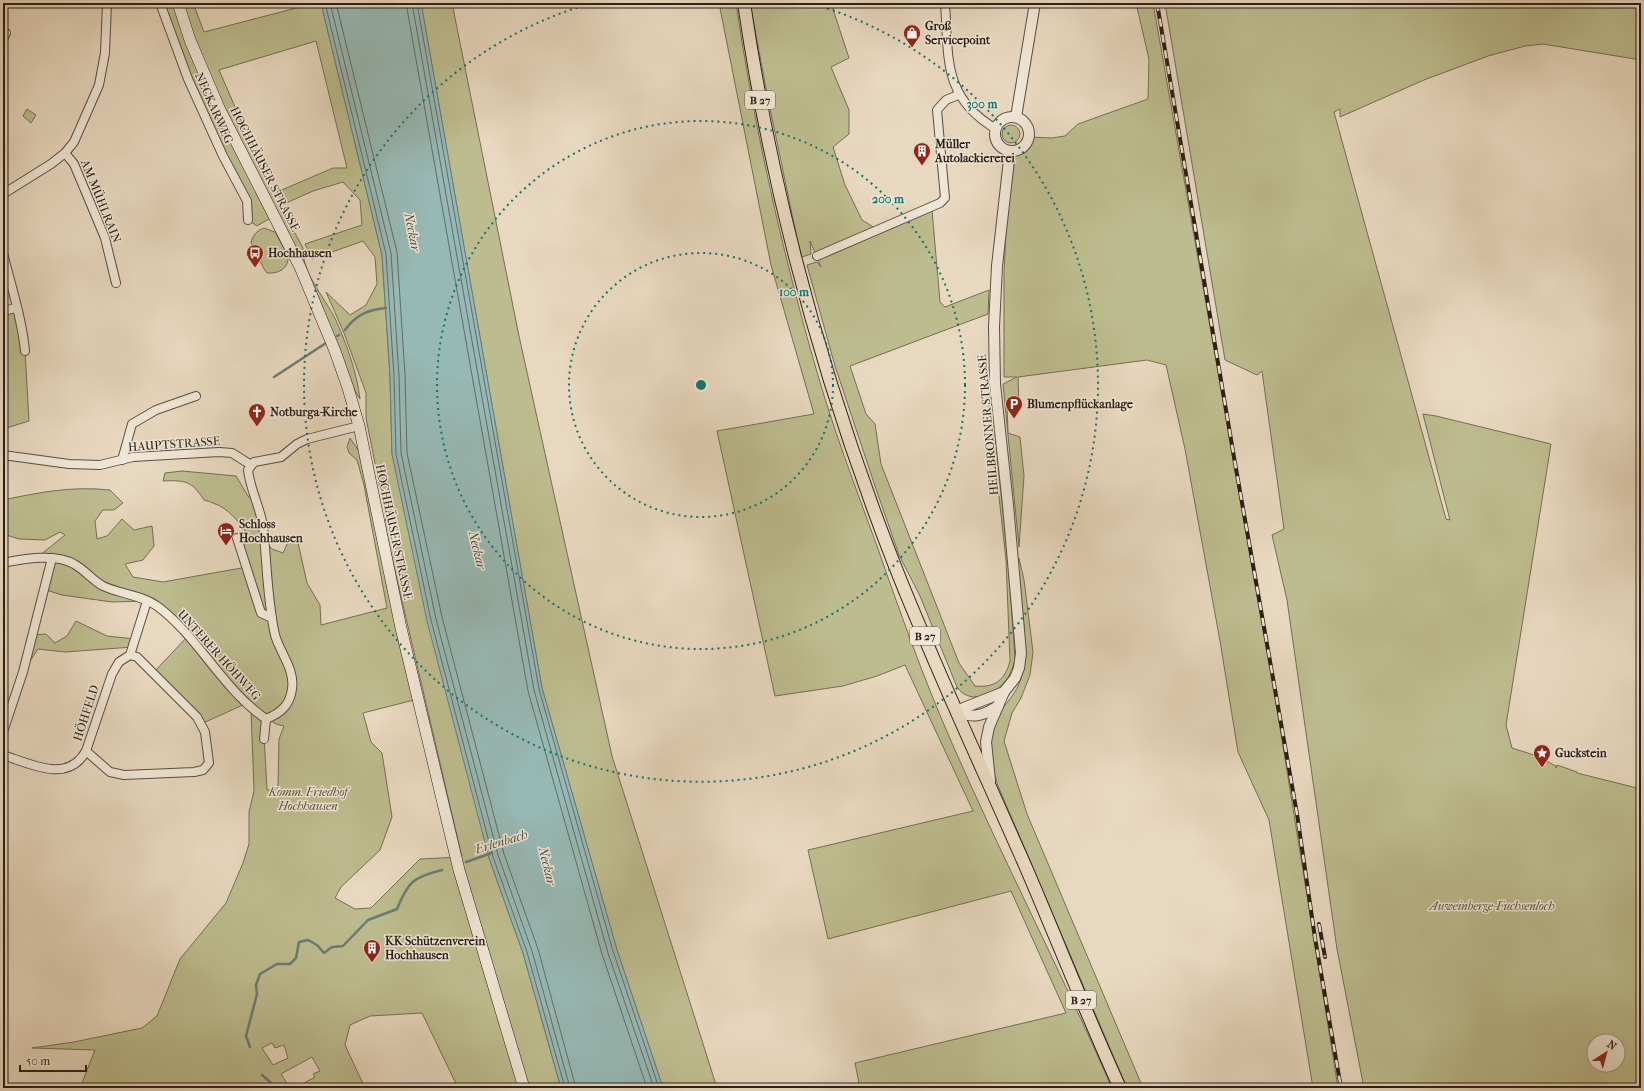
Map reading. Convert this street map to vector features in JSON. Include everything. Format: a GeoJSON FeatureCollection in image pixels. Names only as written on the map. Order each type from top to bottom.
{"type":"FeatureCollection","features":[{"type":"Feature","properties":{"kind":"main road","name":"HOCHHÄUSER STRASSE"},"geometry":{"type":"LineString","coordinates":[[178,3],[190,40],[219,108],[293,254],[323,320],[346,381],[359,426],[401,628],[459,870],[524,1088]]}},
{"type":"Feature","properties":{"kind":"main road","name":"B 27"},"geometry":{"type":"LineString","coordinates":[[744,3],[764,122],[780,196],[826,370],[848,435],[893,562],[1120,1088]]}},
{"type":"Feature","properties":{"kind":"street"},"geometry":{"type":"LineString","coordinates":[[3,194],[65,153],[74,142],[99,85],[105,53],[107,3]]}},
{"type":"Feature","properties":{"kind":"street","name":"NECKARWEG"},"geometry":{"type":"LineString","coordinates":[[160,3],[188,79],[223,156],[247,201],[248,220]]}},
{"type":"Feature","properties":{"kind":"street"},"geometry":{"type":"LineString","coordinates":[[945,3],[948,60],[952,79],[958,95],[964,104],[982,121],[996,129]]}},
{"type":"Feature","properties":{"kind":"street"},"geometry":{"type":"LineString","coordinates":[[1016,117],[1035,3]]}},
{"type":"Feature","properties":{"kind":"street"},"geometry":{"type":"LineString","coordinates":[[817,256],[940,203],[945,198],[937,110],[946,100],[958,95]]}},
{"type":"Feature","properties":{"kind":"street"},"geometry":{"type":"LineString","coordinates":[[1011,117],[1016,117],[1021,119],[1028,127],[1029,137],[1024,146],[1015,151],[1010,151],[1000,146],[995,135],[996,129],[1001,121],[1011,117]]}},
{"type":"Feature","properties":{"kind":"street","name":"HEILBRONNER STRASSE"},"geometry":{"type":"LineString","coordinates":[[990,789],[986,742],[989,727],[1004,692],[1015,678],[1019,668],[1021,653],[1008,505],[995,384],[994,341],[997,266],[1010,151]]}},
{"type":"Feature","properties":{"kind":"street","name":"AM MÜHLRAIN"},"geometry":{"type":"LineString","coordinates":[[65,153],[74,164],[102,232],[116,283]]}},
{"type":"Feature","properties":{"kind":"street"},"geometry":{"type":"LineString","coordinates":[[3,254],[16,308],[23,327],[26,351]]}},
{"type":"Feature","properties":{"kind":"street"},"geometry":{"type":"LineString","coordinates":[[3,311],[16,308]]}},
{"type":"Feature","properties":{"kind":"street"},"geometry":{"type":"LineString","coordinates":[[122,460],[132,424],[156,410],[196,396]]}},
{"type":"Feature","properties":{"kind":"street"},"geometry":{"type":"LineString","coordinates":[[264,739],[266,719],[283,710],[289,701],[292,689],[292,679],[285,655],[275,636],[262,524],[248,470],[254,462],[280,458],[297,444],[307,439],[359,426]]}},
{"type":"Feature","properties":{"kind":"street","name":"HAUPTSTRASSE"},"geometry":{"type":"LineString","coordinates":[[3,455],[69,464],[100,465],[133,457],[219,452],[232,453],[251,465]]}},
{"type":"Feature","properties":{"kind":"street"},"geometry":{"type":"LineString","coordinates":[[237,538],[261,613],[272,618]]}},
{"type":"Feature","properties":{"kind":"street"},"geometry":{"type":"LineString","coordinates":[[3,732],[23,672],[52,558]]}},
{"type":"Feature","properties":{"kind":"street","name":"UNTERER HÖHWEG"},"geometry":{"type":"LineString","coordinates":[[3,563],[52,558],[64,560],[76,565],[103,586],[147,601],[156,606],[181,627],[245,704],[266,719]]}},
{"type":"Feature","properties":{"kind":"street"},"geometry":{"type":"LineString","coordinates":[[86,751],[110,772],[124,775],[194,772],[203,770],[209,762],[205,732],[197,717],[137,657],[130,655],[147,601]]}},
{"type":"Feature","properties":{"kind":"street","name":"HÖHFELD"},"geometry":{"type":"LineString","coordinates":[[3,755],[55,770],[74,766],[82,759],[86,751],[112,674],[119,662],[130,655]]}},
{"type":"Feature","properties":{"kind":"street"},"geometry":{"type":"LineString","coordinates":[[956,711],[1004,692]]}},
{"type":"Feature","properties":{"kind":"street"},"geometry":{"type":"LineString","coordinates":[[956,711],[966,716],[976,717],[988,713],[998,706]]}},
{"type":"Feature","properties":{"kind":"green space","name":"Komm. Friedhof Hochhausen"},"geometry":{"type":"Polygon","coordinates":[[[160,3],[193,3],[204,32],[308,5],[309,3],[321,3],[382,255],[390,376],[392,454],[489,858],[523,953],[561,1088],[458,1088],[422,1013],[370,1016],[350,1025],[345,1045],[365,1088],[295,1088],[315,1077],[313,1074],[320,1071],[312,1057],[281,1074],[290,1088],[80,1088],[95,1050],[32,1048],[74,1042],[142,1028],[157,1016],[180,959],[226,903],[243,863],[249,844],[249,812],[254,791],[251,709],[245,704],[201,724],[153,673],[188,636],[147,601],[112,602],[62,595],[46,590],[52,558],[34,560],[65,535],[60,532],[45,540],[19,539],[3,534],[3,500],[56,490],[110,490],[123,503],[114,510],[103,510],[95,521],[97,539],[107,536],[122,519],[134,530],[152,526],[154,546],[143,560],[125,564],[133,577],[163,582],[247,567],[237,538],[247,534],[233,516],[224,508],[204,500],[192,485],[177,481],[163,481],[165,473],[182,471],[236,476],[248,496],[258,505],[264,540],[272,549],[283,553],[289,540],[297,538],[307,583],[320,605],[321,625],[387,608],[364,485],[357,460],[349,453],[347,447],[350,438],[361,454],[414,700],[363,713],[371,742],[382,753],[392,817],[380,850],[341,887],[335,898],[355,909],[371,908],[420,859],[462,857],[384,524],[386,518],[366,418],[366,393],[344,333],[326,292],[350,315],[366,305],[377,284],[375,257],[363,241],[312,259],[305,244],[362,225],[360,200],[343,182],[313,191],[284,204],[277,192],[333,168],[347,168],[316,41],[219,70],[269,185],[303,248],[304,258],[311,278],[338,325],[352,361],[360,399],[356,393],[319,299],[300,267],[274,216],[257,226],[248,220],[247,201],[223,156],[160,3]],[[263,716],[267,790],[276,790],[278,785],[279,739],[284,726],[276,724],[263,716]],[[272,1043],[262,1048],[273,1065],[288,1058],[284,1045],[275,1048],[272,1043]]]}},
{"type":"Feature","properties":{"kind":"green space"},"geometry":{"type":"Polygon","coordinates":[[[421,3],[452,3],[519,336],[612,756],[717,1088],[663,1088],[617,950],[542,688],[421,3]]]}},
{"type":"Feature","properties":{"kind":"green space"},"geometry":{"type":"Polygon","coordinates":[[[719,3],[736,3],[760,140],[780,231],[803,321],[836,433],[903,620],[931,693],[970,785],[1093,1044],[1112,1088],[860,1088],[855,1063],[1066,1013],[1011,891],[828,939],[808,850],[973,811],[905,665],[877,676],[843,686],[775,696],[717,431],[814,414],[771,265],[719,3]]]}},
{"type":"Feature","properties":{"kind":"green space"},"geometry":{"type":"Polygon","coordinates":[[[750,3],[831,3],[849,58],[831,67],[849,110],[849,134],[833,147],[845,185],[862,220],[878,230],[932,210],[940,302],[945,307],[989,290],[988,314],[850,366],[866,414],[875,424],[881,464],[959,663],[975,686],[988,686],[994,684],[1002,678],[1010,661],[1006,560],[988,397],[991,395],[1008,559],[1015,659],[1014,665],[1006,681],[993,692],[985,695],[978,697],[970,696],[963,693],[957,687],[920,596],[899,555],[875,486],[835,366],[807,265],[817,262],[821,267],[810,241],[811,254],[802,257],[798,243],[750,3]]]}},
{"type":"Feature","properties":{"kind":"green space"},"geometry":{"type":"Polygon","coordinates":[[[1136,3],[1153,3],[1273,684],[1338,1088],[1313,1088],[1269,820],[1238,752],[1220,641],[1185,449],[1166,365],[1147,360],[1018,377],[1019,404],[1007,405],[1008,433],[1020,437],[1024,476],[1019,547],[1003,384],[1017,377],[1004,377],[1004,272],[1010,151],[1017,150],[1022,147],[1029,137],[1052,138],[1065,136],[1078,124],[1148,99],[1149,59],[1136,3]]]}},
{"type":"Feature","properties":{"kind":"green space","name":"Auweinberge-Fuchsenloch"},"geometry":{"type":"Polygon","coordinates":[[[1165,3],[1641,3],[1641,60],[1543,44],[1525,46],[1488,56],[1424,80],[1340,117],[1340,109],[1334,112],[1446,519],[1450,520],[1423,414],[1551,444],[1506,725],[1512,748],[1534,755],[1556,766],[1556,768],[1557,765],[1577,773],[1641,789],[1641,1088],[1364,1088],[1337,949],[1287,600],[1272,535],[1284,529],[1262,371],[1257,375],[1225,360],[1165,3]]]}},
{"type":"Feature","properties":{"kind":"green space"},"geometry":{"type":"Polygon","coordinates":[[[27,109],[36,115],[31,123],[23,116],[27,109]]]}},
{"type":"Feature","properties":{"kind":"green space"},"geometry":{"type":"Polygon","coordinates":[[[1011,125],[1017,128],[1020,134],[1017,140],[1011,143],[1005,140],[1002,134],[1005,128],[1011,125]]]}},
{"type":"Feature","properties":{"kind":"green space"},"geometry":{"type":"Polygon","coordinates":[[[264,228],[275,232],[288,256],[288,261],[285,267],[275,273],[267,273],[251,243],[255,234],[264,228]]]}},
{"type":"Feature","properties":{"kind":"green space"},"geometry":{"type":"Polygon","coordinates":[[[16,308],[25,351],[29,421],[3,429],[3,311],[16,308]]]}},
{"type":"Feature","properties":{"kind":"green space"},"geometry":{"type":"Polygon","coordinates":[[[1019,558],[1024,580],[1033,652],[1030,675],[1021,698],[1012,713],[1004,741],[1027,814],[1143,1088],[1127,1088],[998,786],[993,767],[990,747],[992,728],[1001,710],[1008,702],[1019,684],[1024,659],[1025,645],[1023,617],[1016,561],[1019,558]]]}},
{"type":"Feature","properties":{"kind":"green space"},"geometry":{"type":"Polygon","coordinates":[[[76,621],[107,636],[135,639],[133,647],[65,652],[38,649],[23,672],[33,635],[46,634],[55,643],[67,636],[76,621]]]}},
{"type":"Feature","properties":{"kind":"water","name":"Neckar"},"geometry":{"type":"Polygon","coordinates":[[[321,3],[421,3],[542,688],[617,950],[663,1088],[561,1088],[523,953],[489,858],[427,621],[392,454],[390,376],[382,255],[321,3]]]}},
{"type":"Feature","properties":{"kind":"waterway"},"geometry":{"type":"LineString","coordinates":[[345,330],[362,314],[373,310],[386,308]]}},
{"type":"Feature","properties":{"kind":"waterway"},"geometry":{"type":"LineString","coordinates":[[274,377],[326,343]]}},
{"type":"Feature","properties":{"kind":"waterway","name":"Erlenbach"},"geometry":{"type":"LineString","coordinates":[[466,862],[492,853]]}},
{"type":"Feature","properties":{"kind":"waterway","name":"Erlenbach"},"geometry":{"type":"LineString","coordinates":[[250,1047],[246,1036],[257,994],[256,985],[260,974],[277,964],[290,964],[296,958],[299,942],[308,940],[317,945],[324,953],[332,947],[343,946],[368,920],[397,909],[408,887],[418,878],[442,870]]}},
{"type":"Feature","properties":{"kind":"waterway","name":"Erlenbach"},"geometry":{"type":"LineString","coordinates":[[262,1075],[277,1088]]}},
{"type":"Feature","properties":{"kind":"railway"},"geometry":{"type":"LineString","coordinates":[[1157,3],[1235,463],[1297,814],[1315,938],[1341,1088]]}},
{"type":"Feature","properties":{"kind":"railway"},"geometry":{"type":"LineString","coordinates":[[1319,924],[1325,957]]}},
{"type":"Feature","properties":{"kind":"place","name":"Groß Servicepoint"},"geometry":{"type":"Point","coordinates":[912,48]}},
{"type":"Feature","properties":{"kind":"place","name":"Müller Autolackiererei"},"geometry":{"type":"Point","coordinates":[922,166]}},
{"type":"Feature","properties":{"kind":"place","name":"Hochhausen"},"geometry":{"type":"Point","coordinates":[255,268]}},
{"type":"Feature","properties":{"kind":"place","name":"Blumenpflückanlage"},"geometry":{"type":"Point","coordinates":[1014,419]}},
{"type":"Feature","properties":{"kind":"place","name":"Notburga-Kirche"},"geometry":{"type":"Point","coordinates":[257,427]}},
{"type":"Feature","properties":{"kind":"place","name":"Schloss Hochhausen"},"geometry":{"type":"Point","coordinates":[226,546]}},
{"type":"Feature","properties":{"kind":"place","name":"Guckstein"},"geometry":{"type":"Point","coordinates":[1542,768]}},
{"type":"Feature","properties":{"kind":"place","name":"KK Schützenverein Hochhausen"},"geometry":{"type":"Point","coordinates":[372,963]}}]}
